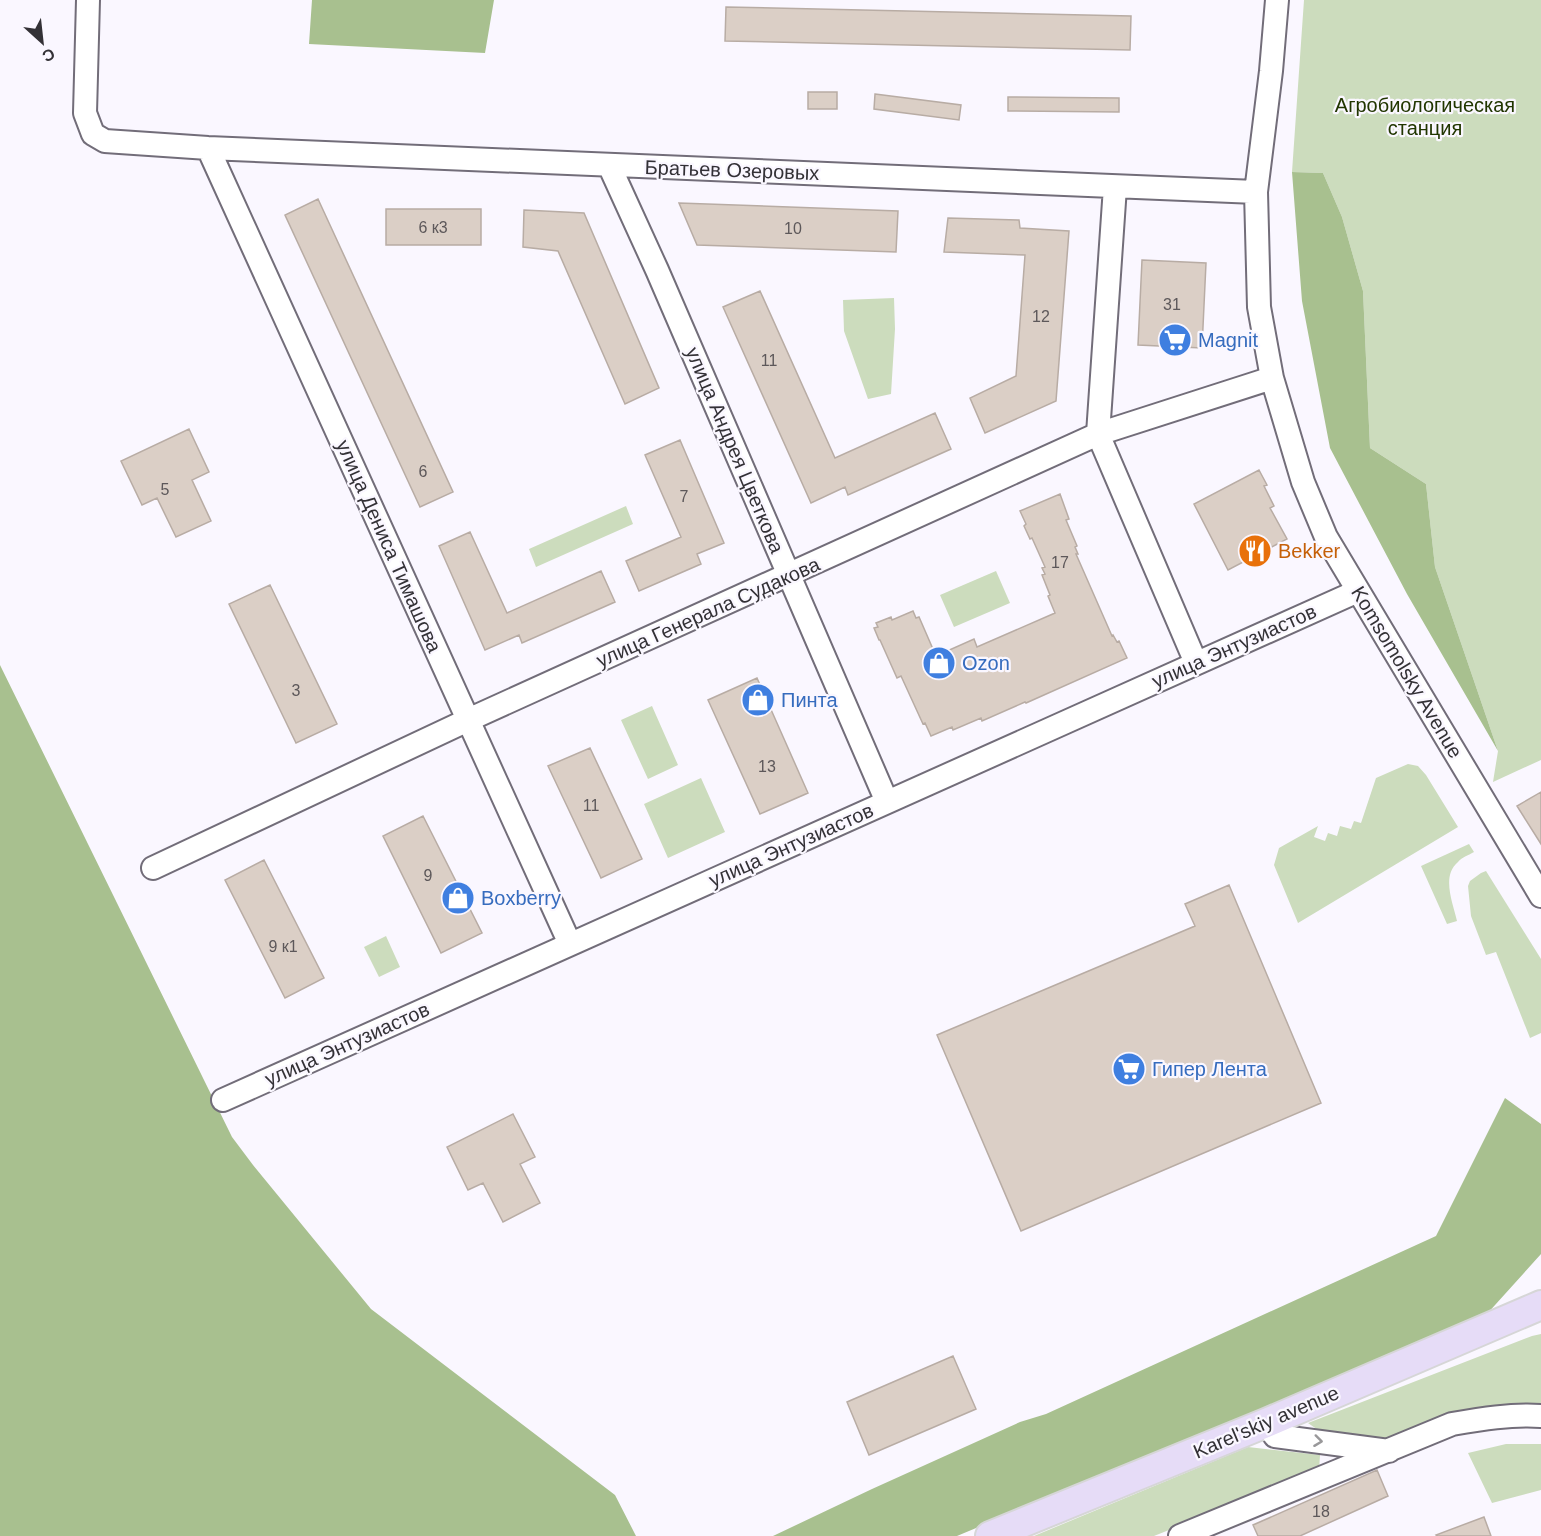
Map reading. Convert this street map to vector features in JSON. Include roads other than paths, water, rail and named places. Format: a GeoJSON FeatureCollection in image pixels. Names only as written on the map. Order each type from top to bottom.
{"type":"FeatureCollection","features":[{"type":"Feature","properties":{"kind":"main road","name":"Karel'skiy avenue"},"geometry":{"type":"LineString","coordinates":[[990,1536],[1266,1423],[1541,1305]]}},
{"type":"Feature","properties":{"kind":"street","name":"Братьев Озеровых"},"geometry":{"type":"LineString","coordinates":[[88,0],[85,113],[93,134],[105,141],[208,148],[1256,192]]}},
{"type":"Feature","properties":{"kind":"street","name":"Komsomolsky Avenue"},"geometry":{"type":"LineString","coordinates":[[1277,0],[1256,192],[1258,307],[1272,378],[1303,482],[1326,537],[1541,896]]}},
{"type":"Feature","properties":{"kind":"street","name":"улица Дениса Тимашова"},"geometry":{"type":"LineString","coordinates":[[208,148],[570,944]]}},
{"type":"Feature","properties":{"kind":"street","name":"улица Андрея Цветкова"},"geometry":{"type":"LineString","coordinates":[[609,165],[657,270],[887,802]]}},
{"type":"Feature","properties":{"kind":"street"},"geometry":{"type":"LineString","coordinates":[[1115,186],[1098,434],[1196,663]]}},
{"type":"Feature","properties":{"kind":"street","name":"улица Генерала Судакова"},"geometry":{"type":"LineString","coordinates":[[153,868],[468,720],[1098,434],[1272,378]]}},
{"type":"Feature","properties":{"kind":"street","name":"улица Энтузиастов"},"geometry":{"type":"LineString","coordinates":[[224,1100],[1358,591]]}},
{"type":"Feature","properties":{"kind":"street"},"geometry":{"type":"LineString","coordinates":[[1180,1536],[1452,1424],[1477,1419],[1523,1415],[1541,1416]]}},
{"type":"Feature","properties":{"kind":"street"},"geometry":{"type":"LineString","coordinates":[[1266,1423],[1275,1436],[1389,1451]]}},
{"type":"Feature","properties":{"kind":"place","name":"Magnit"},"geometry":{"type":"Point","coordinates":[1175,340]}},
{"type":"Feature","properties":{"kind":"place","name":"Bekker"},"geometry":{"type":"Point","coordinates":[1255,551]}},
{"type":"Feature","properties":{"kind":"place","name":"Ozon"},"geometry":{"type":"Point","coordinates":[939,663]}},
{"type":"Feature","properties":{"kind":"place","name":"Пинта"},"geometry":{"type":"Point","coordinates":[758,700]}},
{"type":"Feature","properties":{"kind":"place","name":"Boxberry"},"geometry":{"type":"Point","coordinates":[458,898]}},
{"type":"Feature","properties":{"kind":"place","name":"Гипер Лента"},"geometry":{"type":"Point","coordinates":[1129,1069]}},
{"type":"Feature","properties":{"kind":"park label","name":"Агробиологическая станция"},"geometry":{"type":"Point","coordinates":[1425,116]}}]}
